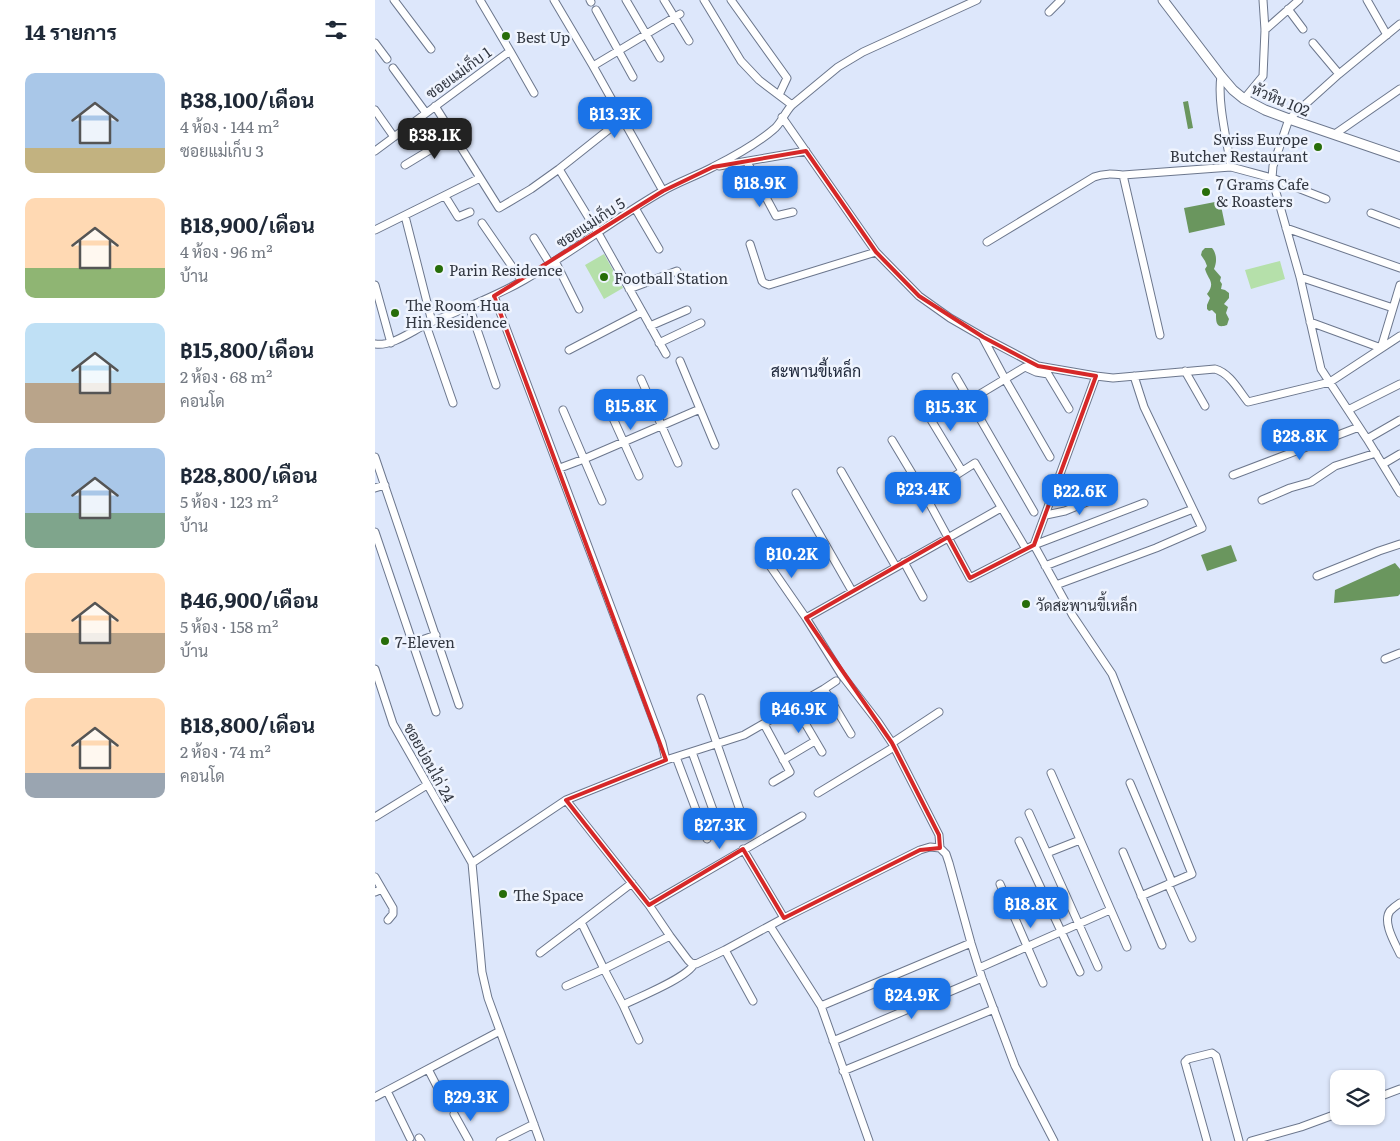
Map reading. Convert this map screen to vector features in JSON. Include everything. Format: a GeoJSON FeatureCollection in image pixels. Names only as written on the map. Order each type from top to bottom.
{"type":"FeatureCollection","features":[{"type":"Feature","properties":{"kind":"street"},"geometry":{"type":"LineString","coordinates":[[394,0],[431,49]]}},
{"type":"Feature","properties":{"kind":"street","name":"ซอยแม่เก็บ 1"},"geometry":{"type":"LineString","coordinates":[[375,150],[510,51],[480,0]]}},
{"type":"Feature","properties":{"kind":"street"},"geometry":{"type":"LineString","coordinates":[[554,0],[663,191]]}},
{"type":"Feature","properties":{"kind":"street"},"geometry":{"type":"LineString","coordinates":[[626,0],[660,58]]}},
{"type":"Feature","properties":{"kind":"street"},"geometry":{"type":"LineString","coordinates":[[664,0],[677,16],[689,41]]}},
{"type":"Feature","properties":{"kind":"street"},"geometry":{"type":"LineString","coordinates":[[704,0],[741,61],[759,80],[792,105]]}},
{"type":"Feature","properties":{"kind":"street"},"geometry":{"type":"LineString","coordinates":[[731,0],[787,78],[779,95]]}},
{"type":"Feature","properties":{"kind":"street","name":"ซอยแม่เก็บ 5"},"geometry":{"type":"LineString","coordinates":[[375,344],[384,345],[391,343],[429,324],[494,296],[522,281],[553,263],[663,191],[713,167],[757,141],[776,128],[792,105],[838,67],[855,56],[977,0]]}},
{"type":"Feature","properties":{"kind":"street"},"geometry":{"type":"LineString","coordinates":[[1049,12],[1061,0]]}},
{"type":"Feature","properties":{"kind":"street","name":"หัวหิน 102"},"geometry":{"type":"LineString","coordinates":[[1163,0],[1221,76],[1243,99],[1289,119],[1400,157]]}},
{"type":"Feature","properties":{"kind":"street"},"geometry":{"type":"LineString","coordinates":[[1243,99],[1263,76],[1265,30],[1263,0]]}},
{"type":"Feature","properties":{"kind":"street"},"geometry":{"type":"LineString","coordinates":[[1265,30],[1299,0]]}},
{"type":"Feature","properties":{"kind":"street"},"geometry":{"type":"LineString","coordinates":[[1367,0],[1387,34]]}},
{"type":"Feature","properties":{"kind":"street"},"geometry":{"type":"LineString","coordinates":[[1288,9],[1303,29]]}},
{"type":"Feature","properties":{"kind":"street"},"geometry":{"type":"LineString","coordinates":[[596,10],[633,77]]}},
{"type":"Feature","properties":{"kind":"street"},"geometry":{"type":"LineString","coordinates":[[593,66],[677,16]]}},
{"type":"Feature","properties":{"kind":"street"},"geometry":{"type":"LineString","coordinates":[[1399,490],[1321,369],[1300,277],[1272,178],[1273,166],[1289,119],[1339,74],[1400,24]]}},
{"type":"Feature","properties":{"kind":"street"},"geometry":{"type":"LineString","coordinates":[[375,43],[387,59]]}},
{"type":"Feature","properties":{"kind":"street"},"geometry":{"type":"LineString","coordinates":[[1313,43],[1339,74]]}},
{"type":"Feature","properties":{"kind":"street"},"geometry":{"type":"LineString","coordinates":[[510,51],[534,93]]}},
{"type":"Feature","properties":{"kind":"street"},"geometry":{"type":"LineString","coordinates":[[393,68],[426,113]]}},
{"type":"Feature","properties":{"kind":"street"},"geometry":{"type":"LineString","coordinates":[[1221,76],[1219,87],[1220,100],[1231,167]]}},
{"type":"Feature","properties":{"kind":"street"},"geometry":{"type":"LineString","coordinates":[[1335,134],[1400,89]]}},
{"type":"Feature","properties":{"kind":"street"},"geometry":{"type":"LineString","coordinates":[[435,106],[499,208],[531,189],[559,169],[622,119]]}},
{"type":"Feature","properties":{"kind":"street"},"geometry":{"type":"LineString","coordinates":[[375,110],[394,137]]}},
{"type":"Feature","properties":{"kind":"street"},"geometry":{"type":"LineString","coordinates":[[782,117],[876,252],[919,296],[950,318],[1038,366],[1113,378],[1215,369],[1227,376],[1248,402],[1330,382],[1400,336]]}},
{"type":"Feature","properties":{"kind":"street"},"geometry":{"type":"LineString","coordinates":[[405,165],[453,136]]}},
{"type":"Feature","properties":{"kind":"street"},"geometry":{"type":"LineString","coordinates":[[713,167],[806,151]]}},
{"type":"Feature","properties":{"kind":"street"},"geometry":{"type":"LineString","coordinates":[[747,162],[776,216],[793,212]]}},
{"type":"Feature","properties":{"kind":"street"},"geometry":{"type":"LineString","coordinates":[[987,242],[1100,174],[1123,176],[1231,167],[1272,178],[1326,199]]}},
{"type":"Feature","properties":{"kind":"street"},"geometry":{"type":"LineString","coordinates":[[559,169],[598,233],[666,354]]}},
{"type":"Feature","properties":{"kind":"street"},"geometry":{"type":"LineString","coordinates":[[1123,176],[1160,335]]}},
{"type":"Feature","properties":{"kind":"street"},"geometry":{"type":"LineString","coordinates":[[375,230],[480,178]]}},
{"type":"Feature","properties":{"kind":"street"},"geometry":{"type":"LineString","coordinates":[[445,196],[458,217],[470,212]]}},
{"type":"Feature","properties":{"kind":"street"},"geometry":{"type":"LineString","coordinates":[[635,208],[659,249]]}},
{"type":"Feature","properties":{"kind":"street"},"geometry":{"type":"LineString","coordinates":[[1371,213],[1400,224]]}},
{"type":"Feature","properties":{"kind":"street"},"geometry":{"type":"LineString","coordinates":[[405,216],[429,324],[453,403]]}},
{"type":"Feature","properties":{"kind":"street"},"geometry":{"type":"LineString","coordinates":[[482,223],[522,281]]}},
{"type":"Feature","properties":{"kind":"street"},"geometry":{"type":"LineString","coordinates":[[1286,228],[1400,268]]}},
{"type":"Feature","properties":{"kind":"street"},"geometry":{"type":"LineString","coordinates":[[534,238],[553,263],[579,308]]}},
{"type":"Feature","properties":{"kind":"street"},"geometry":{"type":"LineString","coordinates":[[750,244],[762,281],[769,285],[876,252]]}},
{"type":"Feature","properties":{"kind":"street"},"geometry":{"type":"LineString","coordinates":[[629,289],[677,271]]}},
{"type":"Feature","properties":{"kind":"street"},"geometry":{"type":"LineString","coordinates":[[1300,277],[1393,308]]}},
{"type":"Feature","properties":{"kind":"street"},"geometry":{"type":"LineString","coordinates":[[375,285],[391,343]]}},
{"type":"Feature","properties":{"kind":"street"},"geometry":{"type":"LineString","coordinates":[[1381,348],[1400,285]]}},
{"type":"Feature","properties":{"kind":"street"},"geometry":{"type":"LineString","coordinates":[[494,296],[662,743],[666,760]]}},
{"type":"Feature","properties":{"kind":"street"},"geometry":{"type":"LineString","coordinates":[[469,306],[496,385]]}},
{"type":"Feature","properties":{"kind":"street"},"geometry":{"type":"LineString","coordinates":[[650,326],[687,310]]}},
{"type":"Feature","properties":{"kind":"street"},"geometry":{"type":"LineString","coordinates":[[569,350],[642,312]]}},
{"type":"Feature","properties":{"kind":"street"},"geometry":{"type":"LineString","coordinates":[[1311,322],[1381,348]]}},
{"type":"Feature","properties":{"kind":"street"},"geometry":{"type":"LineString","coordinates":[[659,342],[701,323]]}},
{"type":"Feature","properties":{"kind":"street"},"geometry":{"type":"LineString","coordinates":[[983,337],[1050,456]]}},
{"type":"Feature","properties":{"kind":"street"},"geometry":{"type":"LineString","coordinates":[[680,361],[715,444]]}},
{"type":"Feature","properties":{"kind":"street"},"geometry":{"type":"LineString","coordinates":[[970,400],[1025,367],[1035,372],[1048,374],[1069,409]]}},
{"type":"Feature","properties":{"kind":"street"},"geometry":{"type":"LineString","coordinates":[[1185,371],[1205,406]]}},
{"type":"Feature","properties":{"kind":"street"},"geometry":{"type":"LineString","coordinates":[[1096,376],[1035,545],[1073,616],[1112,674],[1191,874],[1141,896]]}},
{"type":"Feature","properties":{"kind":"street"},"geometry":{"type":"LineString","coordinates":[[1056,585],[1156,548],[1202,527],[1144,407],[1134,376]]}},
{"type":"Feature","properties":{"kind":"street"},"geometry":{"type":"LineString","coordinates":[[956,377],[1034,512]]}},
{"type":"Feature","properties":{"kind":"street"},"geometry":{"type":"LineString","coordinates":[[641,379],[678,463]]}},
{"type":"Feature","properties":{"kind":"street"},"geometry":{"type":"LineString","coordinates":[[1348,410],[1400,384]]}},
{"type":"Feature","properties":{"kind":"street"},"geometry":{"type":"LineString","coordinates":[[603,396],[639,476]]}},
{"type":"Feature","properties":{"kind":"street"},"geometry":{"type":"LineString","coordinates":[[922,405],[962,471]]}},
{"type":"Feature","properties":{"kind":"street"},"geometry":{"type":"LineString","coordinates":[[560,468],[584,460],[700,409]]}},
{"type":"Feature","properties":{"kind":"street"},"geometry":{"type":"LineString","coordinates":[[563,410],[602,501]]}},
{"type":"Feature","properties":{"kind":"street"},"geometry":{"type":"LineString","coordinates":[[1367,439],[1400,420]]}},
{"type":"Feature","properties":{"kind":"street"},"geometry":{"type":"LineString","coordinates":[[1233,475],[1359,428]]}},
{"type":"Feature","properties":{"kind":"street"},"geometry":{"type":"LineString","coordinates":[[892,440],[925,495],[970,578],[1035,545],[1144,503]]}},
{"type":"Feature","properties":{"kind":"street"},"geometry":{"type":"LineString","coordinates":[[1262,500],[1290,488],[1311,482],[1335,466],[1376,453]]}},
{"type":"Feature","properties":{"kind":"street"},"geometry":{"type":"LineString","coordinates":[[1383,464],[1400,454]]}},
{"type":"Feature","properties":{"kind":"street"},"geometry":{"type":"LineString","coordinates":[[375,457],[459,705]]}},
{"type":"Feature","properties":{"kind":"street"},"geometry":{"type":"LineString","coordinates":[[925,495],[975,463],[1026,550]]}},
{"type":"Feature","properties":{"kind":"street"},"geometry":{"type":"LineString","coordinates":[[841,471],[896,567]]}},
{"type":"Feature","properties":{"kind":"street"},"geometry":{"type":"LineString","coordinates":[[375,488],[385,485]]}},
{"type":"Feature","properties":{"kind":"street"},"geometry":{"type":"LineString","coordinates":[[796,493],[852,591]]}},
{"type":"Feature","properties":{"kind":"street"},"geometry":{"type":"LineString","coordinates":[[1045,515],[1065,511],[1109,494]]}},
{"type":"Feature","properties":{"kind":"street"},"geometry":{"type":"LineString","coordinates":[[806,618],[1001,508]]}},
{"type":"Feature","properties":{"kind":"street"},"geometry":{"type":"LineString","coordinates":[[1045,566],[1193,509]]}},
{"type":"Feature","properties":{"kind":"street"},"geometry":{"type":"LineString","coordinates":[[375,532],[436,712]]}},
{"type":"Feature","properties":{"kind":"street"},"geometry":{"type":"LineString","coordinates":[[1317,576],[1400,544]]}},
{"type":"Feature","properties":{"kind":"street"},"geometry":{"type":"LineString","coordinates":[[761,553],[806,618],[841,674],[893,745],[939,835],[940,848]]}},
{"type":"Feature","properties":{"kind":"street"},"geometry":{"type":"LineString","coordinates":[[904,562],[923,596]]}},
{"type":"Feature","properties":{"kind":"street"},"geometry":{"type":"LineString","coordinates":[[413,643],[436,635]]}},
{"type":"Feature","properties":{"kind":"street"},"geometry":{"type":"LineString","coordinates":[[1385,659],[1400,653]]}},
{"type":"Feature","properties":{"kind":"street","name":"ซอยบ่อนไก่ 24"},"geometry":{"type":"LineString","coordinates":[[375,669],[393,724],[472,863]]}},
{"type":"Feature","properties":{"kind":"street"},"geometry":{"type":"LineString","coordinates":[[540,1141],[488,998],[482,972],[472,863],[566,800],[666,760],[744,735],[836,682]]}},
{"type":"Feature","properties":{"kind":"street"},"geometry":{"type":"LineString","coordinates":[[824,689],[851,734]]}},
{"type":"Feature","properties":{"kind":"street"},"geometry":{"type":"LineString","coordinates":[[701,698],[741,813]]}},
{"type":"Feature","properties":{"kind":"street"},"geometry":{"type":"LineString","coordinates":[[795,706],[822,752]]}},
{"type":"Feature","properties":{"kind":"street"},"geometry":{"type":"LineString","coordinates":[[818,793],[893,745],[939,712]]}},
{"type":"Feature","properties":{"kind":"street"},"geometry":{"type":"LineString","coordinates":[[764,724],[790,772],[773,782]]}},
{"type":"Feature","properties":{"kind":"street"},"geometry":{"type":"LineString","coordinates":[[783,760],[815,741]]}},
{"type":"Feature","properties":{"kind":"street"},"geometry":{"type":"LineString","coordinates":[[692,752],[721,832]]}},
{"type":"Feature","properties":{"kind":"street"},"geometry":{"type":"LineString","coordinates":[[676,757],[707,840]]}},
{"type":"Feature","properties":{"kind":"street"},"geometry":{"type":"LineString","coordinates":[[1051,773],[1127,948]]}},
{"type":"Feature","properties":{"kind":"street"},"geometry":{"type":"LineString","coordinates":[[1130,782],[1192,938]]}},
{"type":"Feature","properties":{"kind":"street"},"geometry":{"type":"LineString","coordinates":[[375,817],[427,785]]}},
{"type":"Feature","properties":{"kind":"street"},"geometry":{"type":"LineString","coordinates":[[566,800],[649,905],[669,936],[688,960],[694,964],[700,963],[784,918],[920,850],[930,847],[940,848],[946,854],[982,978],[1015,1066],[1055,1141]]}},
{"type":"Feature","properties":{"kind":"street"},"geometry":{"type":"LineString","coordinates":[[1029,813],[1097,968]]}},
{"type":"Feature","properties":{"kind":"street"},"geometry":{"type":"LineString","coordinates":[[649,905],[802,816]]}},
{"type":"Feature","properties":{"kind":"street"},"geometry":{"type":"LineString","coordinates":[[1047,853],[1080,840]]}},
{"type":"Feature","properties":{"kind":"street"},"geometry":{"type":"LineString","coordinates":[[1019,841],[1080,972]]}},
{"type":"Feature","properties":{"kind":"street"},"geometry":{"type":"LineString","coordinates":[[743,849],[784,918]]}},
{"type":"Feature","properties":{"kind":"street"},"geometry":{"type":"LineString","coordinates":[[1123,852],[1162,945]]}},
{"type":"Feature","properties":{"kind":"street"},"geometry":{"type":"LineString","coordinates":[[375,876],[379,890],[393,908],[393,914],[388,920]]}},
{"type":"Feature","properties":{"kind":"street"},"geometry":{"type":"LineString","coordinates":[[540,953],[632,883]]}},
{"type":"Feature","properties":{"kind":"street"},"geometry":{"type":"LineString","coordinates":[[999,884],[1043,983]]}},
{"type":"Feature","properties":{"kind":"street"},"geometry":{"type":"LineString","coordinates":[[1400,903],[1391,910],[1388,916],[1388,926],[1400,954]]}},
{"type":"Feature","properties":{"kind":"street"},"geometry":{"type":"LineString","coordinates":[[979,968],[1110,910]]}},
{"type":"Feature","properties":{"kind":"street"},"geometry":{"type":"LineString","coordinates":[[581,922],[639,1040]]}},
{"type":"Feature","properties":{"kind":"street"},"geometry":{"type":"LineString","coordinates":[[770,926],[821,1006],[869,1141]]}},
{"type":"Feature","properties":{"kind":"street"},"geometry":{"type":"LineString","coordinates":[[566,986],[669,936]]}},
{"type":"Feature","properties":{"kind":"street"},"geometry":{"type":"LineString","coordinates":[[821,1006],[971,943]]}},
{"type":"Feature","properties":{"kind":"street"},"geometry":{"type":"LineString","coordinates":[[725,950],[753,1001]]}},
{"type":"Feature","properties":{"kind":"street"},"geometry":{"type":"LineString","coordinates":[[623,1005],[678,978],[691,969],[694,964]]}},
{"type":"Feature","properties":{"kind":"street"},"geometry":{"type":"LineString","coordinates":[[833,1041],[982,978]]}},
{"type":"Feature","properties":{"kind":"street"},"geometry":{"type":"LineString","coordinates":[[843,1071],[994,1009]]}},
{"type":"Feature","properties":{"kind":"street"},"geometry":{"type":"LineString","coordinates":[[375,1097],[500,1031]]}},
{"type":"Feature","properties":{"kind":"street"},"geometry":{"type":"LineString","coordinates":[[1207,1141],[1185,1062],[1188,1059],[1212,1053],[1216,1056],[1239,1141]]}},
{"type":"Feature","properties":{"kind":"street"},"geometry":{"type":"LineString","coordinates":[[428,1068],[444,1100]]}},
{"type":"Feature","properties":{"kind":"street"},"geometry":{"type":"LineString","coordinates":[[1385,1095],[1400,1089]]}},
{"type":"Feature","properties":{"kind":"street"},"geometry":{"type":"LineString","coordinates":[[387,1091],[410,1138]]}},
{"type":"Feature","properties":{"kind":"street"},"geometry":{"type":"LineString","coordinates":[[454,1114],[469,1141]]}},
{"type":"Feature","properties":{"kind":"street"},"geometry":{"type":"LineString","coordinates":[[1251,1141],[1301,1127],[1330,1116]]}},
{"type":"Feature","properties":{"kind":"street"},"geometry":{"type":"LineString","coordinates":[[501,1141],[534,1124]]}},
{"type":"Feature","properties":{"kind":"highlighted area"},"geometry":{"type":"Polygon","coordinates":[[[806,151],[876,252],[919,296],[983,337],[1038,366],[1096,376],[1034,545],[970,578],[948,537],[806,618],[892,743],[939,835],[940,848],[920,850],[784,918],[743,849],[649,905],[566,800],[666,760],[494,296],[663,191],[713,167],[806,151]]]}},
{"type":"Feature","properties":{"kind":"shaded area"},"geometry":{"type":"Polygon","coordinates":[[[1188,101],[1193,128],[1188,129],[1183,102],[1188,101]]]}},
{"type":"Feature","properties":{"kind":"shaded area"},"geometry":{"type":"Polygon","coordinates":[[[1220,201],[1225,225],[1189,233],[1184,208],[1220,201]]]}},
{"type":"Feature","properties":{"kind":"shaded area"},"geometry":{"type":"Polygon","coordinates":[[[1205,248],[1212,248],[1214,250],[1216,264],[1214,269],[1221,277],[1221,289],[1229,293],[1229,298],[1224,304],[1228,307],[1226,313],[1229,319],[1227,325],[1221,326],[1217,324],[1216,314],[1212,310],[1209,311],[1207,309],[1210,298],[1207,294],[1211,287],[1211,281],[1205,269],[1207,266],[1201,255],[1205,248]]]}},
{"type":"Feature","properties":{"kind":"shaded area","name":"Football Station"},"geometry":{"type":"Polygon","coordinates":[[[604,254],[623,288],[604,299],[585,265],[604,254]]]}},
{"type":"Feature","properties":{"kind":"shaded area"},"geometry":{"type":"Polygon","coordinates":[[[1280,261],[1285,279],[1251,289],[1245,270],[1280,261]]]}},
{"type":"Feature","properties":{"kind":"shaded area"},"geometry":{"type":"Polygon","coordinates":[[[1231,545],[1237,561],[1207,571],[1201,555],[1231,545]]]}},
{"type":"Feature","properties":{"kind":"shaded area"},"geometry":{"type":"Polygon","coordinates":[[[1395,563],[1400,569],[1400,594],[1398,596],[1334,603],[1335,590],[1395,563]]]}},
{"type":"Feature","properties":{"kind":"shaded area"},"geometry":{"type":"Polygon","coordinates":[[[482,1095],[488,1107],[480,1111],[473,1099],[482,1095]]]}},
{"type":"Feature","properties":{"kind":"place","name":"Best Up"},"geometry":{"type":"Point","coordinates":[506,36]}},
{"type":"Feature","properties":{"kind":"place","name":"Swiss Europe Butcher Restaurant"},"geometry":{"type":"Point","coordinates":[1318,147]}},
{"type":"Feature","properties":{"kind":"place","name":"7 Grams Cafe & Roasters"},"geometry":{"type":"Point","coordinates":[1206,192]}},
{"type":"Feature","properties":{"kind":"place","name":"Parin Residence"},"geometry":{"type":"Point","coordinates":[439,269]}},
{"type":"Feature","properties":{"kind":"place","name":"Football Station"},"geometry":{"type":"Point","coordinates":[604,277]}},
{"type":"Feature","properties":{"kind":"place","name":"The Room Hua Hin Residence"},"geometry":{"type":"Point","coordinates":[395,313]}},
{"type":"Feature","properties":{"kind":"place","name":"วัดสะพานขี้เหล็ก"},"geometry":{"type":"Point","coordinates":[1026,604]}},
{"type":"Feature","properties":{"kind":"place","name":"7-Eleven"},"geometry":{"type":"Point","coordinates":[385,641]}},
{"type":"Feature","properties":{"kind":"place","name":"The Space"},"geometry":{"type":"Point","coordinates":[503,894]}},
{"type":"Feature","properties":{"kind":"district","name":"สะพานขี้เหล็ก"},"geometry":{"type":"Point","coordinates":[816,370]}}]}
